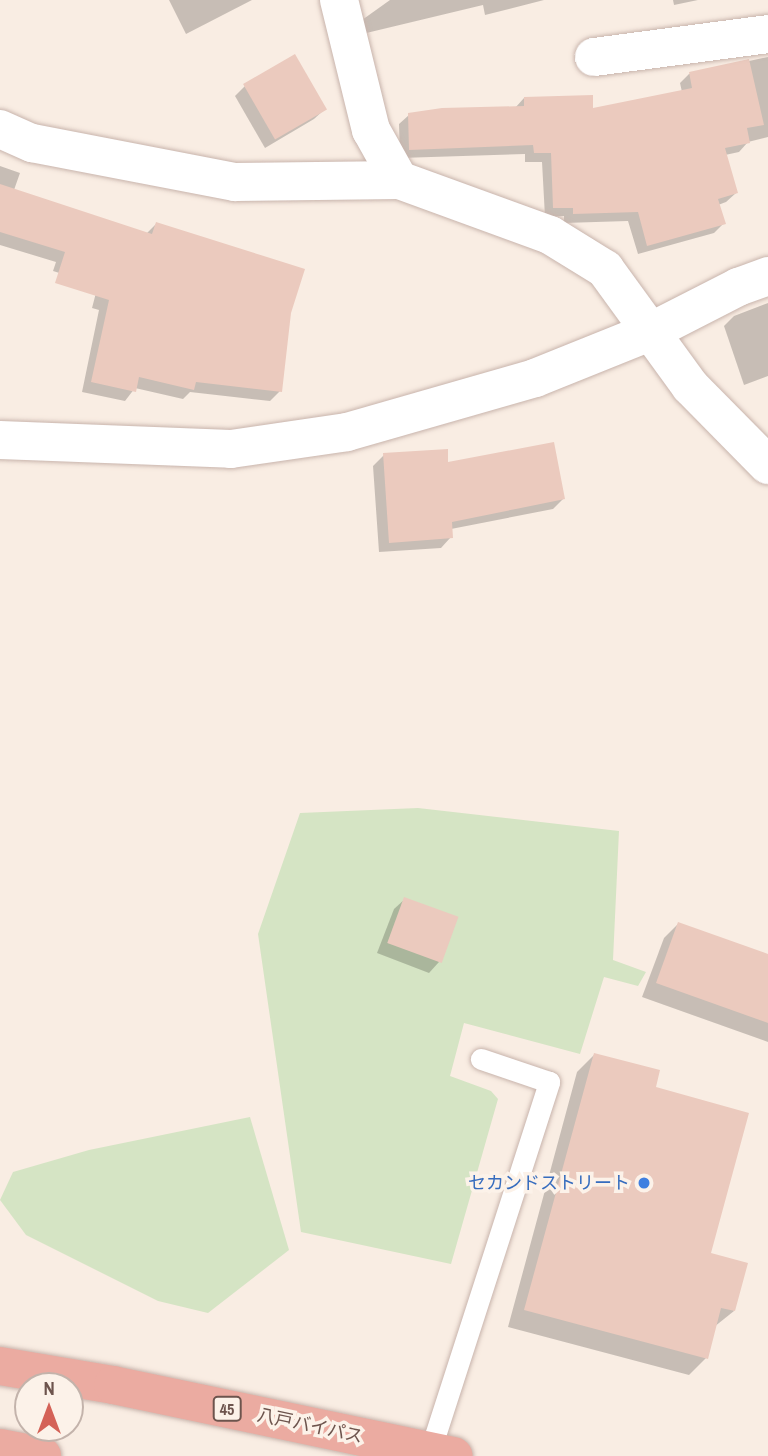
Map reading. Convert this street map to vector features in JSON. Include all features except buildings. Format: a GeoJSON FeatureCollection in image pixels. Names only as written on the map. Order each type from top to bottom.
{"type":"FeatureCollection","features":[{"type":"Feature","properties":{"kind":"highway","name":"八戸バイパス"},"geometry":{"type":"LineString","coordinates":[[0,1366],[113,1385],[442,1453]]}},
{"type":"Feature","properties":{"kind":"highway"},"geometry":{"type":"LineString","coordinates":[[0,1448],[42,1456]]}},
{"type":"Feature","properties":{"kind":"street"},"geometry":{"type":"LineString","coordinates":[[339,0],[371,130],[399,180]]}},
{"type":"Feature","properties":{"kind":"street"},"geometry":{"type":"LineString","coordinates":[[594,57],[768,34]]}},
{"type":"Feature","properties":{"kind":"street"},"geometry":{"type":"LineString","coordinates":[[0,129],[32,143],[235,182],[399,180],[551,235],[606,269],[690,386],[768,465]]}},
{"type":"Feature","properties":{"kind":"street"},"geometry":{"type":"LineString","coordinates":[[0,440],[231,449],[347,432],[535,378],[652,331],[738,287],[768,276]]}},
{"type":"Feature","properties":{"kind":"lane"},"geometry":{"type":"LineString","coordinates":[[442,1453],[549,1082],[481,1059]]}},
{"type":"Feature","properties":{"kind":"green space"},"geometry":{"type":"Polygon","coordinates":[[[418,808],[619,831],[613,960],[646,972],[638,986],[604,977],[580,1054],[464,1023],[450,1076],[491,1091],[498,1099],[451,1264],[301,1232],[258,934],[300,813],[418,808]]]}},
{"type":"Feature","properties":{"kind":"green space"},"geometry":{"type":"Polygon","coordinates":[[[250,1117],[289,1250],[208,1313],[158,1301],[26,1235],[0,1200],[13,1172],[89,1150],[250,1117]]]}},
{"type":"Feature","properties":{"kind":"place","name":"セカンドストリート"},"geometry":{"type":"Point","coordinates":[644,1183]}}]}
